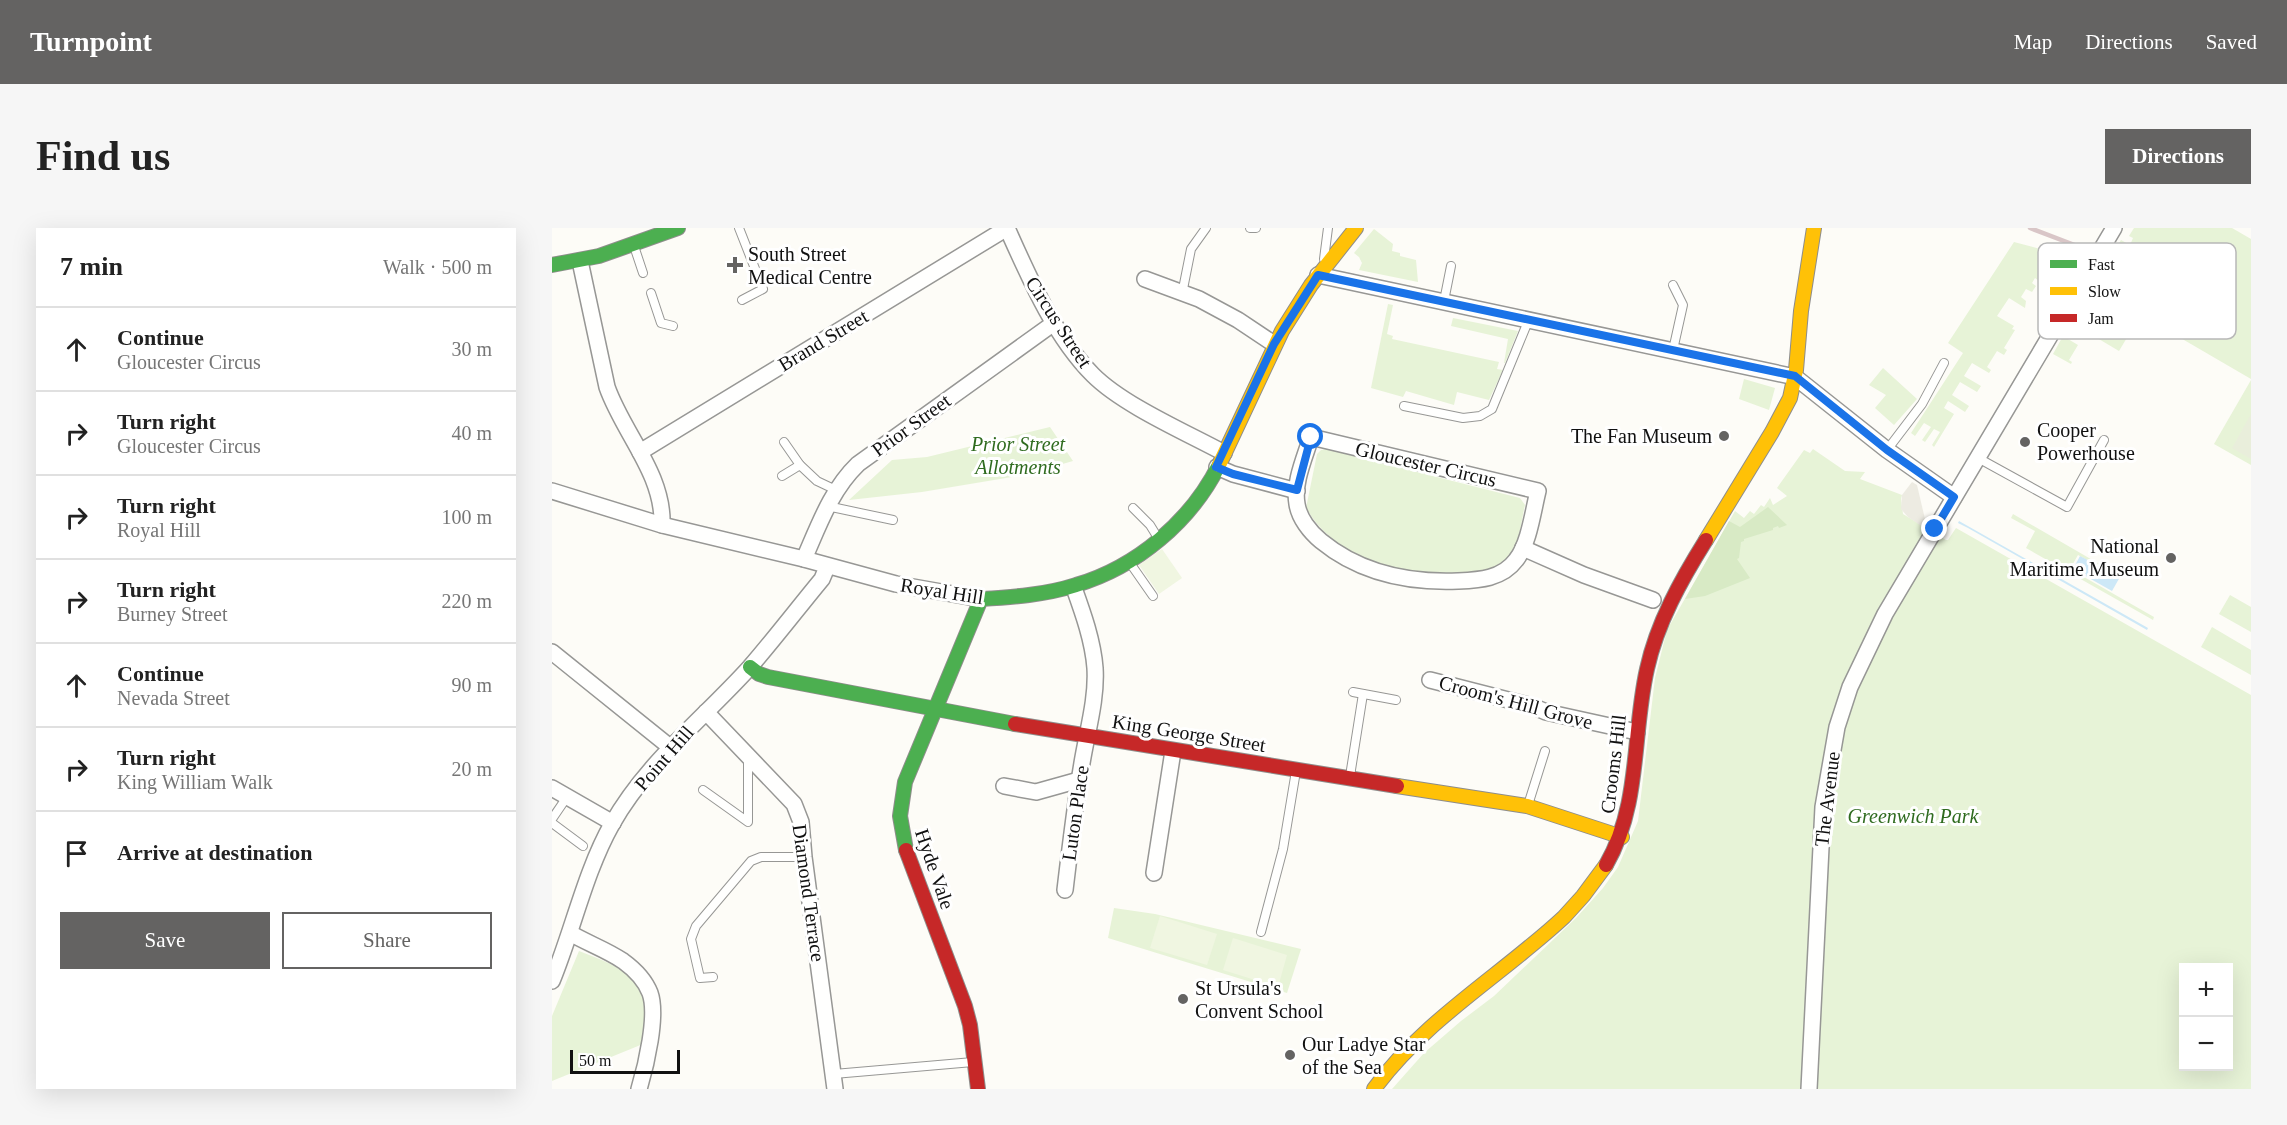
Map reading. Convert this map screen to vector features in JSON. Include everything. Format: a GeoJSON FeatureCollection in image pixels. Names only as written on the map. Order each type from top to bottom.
{"type":"FeatureCollection","features":[{"type":"Feature","properties":{"kind":"street"},"geometry":{"type":"LineString","coordinates":[[554,261],[580,261],[678,228]]}},
{"type":"Feature","properties":{"kind":"street","name":"Circus Street"},"geometry":{"type":"LineString","coordinates":[[1006,228],[1054,323],[1092,374],[1106,386],[1143,409],[1224,453]]}},
{"type":"Feature","properties":{"kind":"street","name":"Brand Street"},"geometry":{"type":"LineString","coordinates":[[639,452],[1006,228]]}},
{"type":"Feature","properties":{"kind":"street","name":"Royal Hill"},"geometry":{"type":"LineString","coordinates":[[552,491],[662,525],[896,584],[981,599],[1026,597],[1074,588],[1129,561],[1159,539],[1194,505],[1224,453],[1274,344],[1321,272],[1356,228]]}},
{"type":"Feature","properties":{"kind":"street","name":"Crooms Hill"},"geometry":{"type":"LineString","coordinates":[[1374,1089],[1387,1071],[1416,1042],[1454,1008],[1552,929],[1601,873],[1622,837],[1632,787],[1645,674],[1654,641],[1669,606],[1692,563],[1741,487],[1782,415],[1790,396],[1795,376],[1814,228]]}},
{"type":"Feature","properties":{"kind":"street","name":"The Avenue"},"geometry":{"type":"LineString","coordinates":[[2105,243],[2114,228]]}},
{"type":"Feature","properties":{"kind":"street"},"geometry":{"type":"LineString","coordinates":[[580,261],[607,387],[613,404],[660,496],[662,525]]}},
{"type":"Feature","properties":{"kind":"street"},"geometry":{"type":"LineString","coordinates":[[1321,272],[1529,320],[1795,376],[1887,450],[1954,497]]}},
{"type":"Feature","properties":{"kind":"street"},"geometry":{"type":"LineString","coordinates":[[1145,279],[1199,299],[1238,320],[1274,344]]}},
{"type":"Feature","properties":{"kind":"street","name":"Prior Street"},"geometry":{"type":"LineString","coordinates":[[804,559],[827,506],[843,478],[858,464],[1054,323]]}},
{"type":"Feature","properties":{"kind":"street","name":"The Avenue"},"geometry":{"type":"LineString","coordinates":[[1809,1089],[1823,807],[1837,728],[1850,687],[1885,614],[2048,339]]}},
{"type":"Feature","properties":{"kind":"street","name":"Gloucester Circus"},"geometry":{"type":"LineString","coordinates":[[1311,437],[1538,491],[1523,548],[1506,570],[1484,579],[1444,582],[1391,576],[1362,567],[1337,554],[1317,538],[1305,524],[1297,505],[1297,490],[1311,437]]}},
{"type":"Feature","properties":{"kind":"street"},"geometry":{"type":"LineString","coordinates":[[1216,467],[1233,474],[1297,490]]}},
{"type":"Feature","properties":{"kind":"street"},"geometry":{"type":"LineString","coordinates":[[1523,548],[1584,575],[1653,600]]}},
{"type":"Feature","properties":{"kind":"street","name":"Point Hill"},"geometry":{"type":"LineString","coordinates":[[552,981],[601,847],[613,823],[670,747],[750,667],[822,579],[827,567]]}},
{"type":"Feature","properties":{"kind":"street","name":"Luton Place"},"geometry":{"type":"LineString","coordinates":[[1065,890],[1079,780],[1095,683],[1095,666],[1081,605],[1074,588]]}},
{"type":"Feature","properties":{"kind":"street","name":"Hyde Vale"},"geometry":{"type":"LineString","coordinates":[[978,1089],[970,1025],[965,1006],[905,849],[899,806],[905,782],[981,599]]}},
{"type":"Feature","properties":{"kind":"street"},"geometry":{"type":"LineString","coordinates":[[552,652],[670,747]]}},
{"type":"Feature","properties":{"kind":"street","name":"King George Street"},"geometry":{"type":"LineString","coordinates":[[750,667],[768,677],[935,710],[1173,751],[1527,806],[1622,837]]}},
{"type":"Feature","properties":{"kind":"street","name":"Croom's Hill Grove"},"geometry":{"type":"LineString","coordinates":[[1430,680],[1532,706],[1545,712],[1637,732]]}},
{"type":"Feature","properties":{"kind":"street","name":"Diamond Terrace"},"geometry":{"type":"LineString","coordinates":[[706,712],[794,804],[801,822],[835,1081]]}},
{"type":"Feature","properties":{"kind":"street"},"geometry":{"type":"LineString","coordinates":[[1154,873],[1173,751]]}},
{"type":"Feature","properties":{"kind":"street"},"geometry":{"type":"LineString","coordinates":[[1004,786],[1036,792],[1079,780]]}},
{"type":"Feature","properties":{"kind":"street"},"geometry":{"type":"LineString","coordinates":[[552,788],[613,823]]}},
{"type":"Feature","properties":{"kind":"street"},"geometry":{"type":"LineString","coordinates":[[570,933],[623,961],[641,978],[650,994],[652,1009],[650,1039],[639,1089]]}},
{"type":"Feature","properties":{"kind":"lane"},"geometry":{"type":"LineString","coordinates":[[739,228],[763,289],[742,300]]}},
{"type":"Feature","properties":{"kind":"lane"},"geometry":{"type":"LineString","coordinates":[[1182,294],[1191,249],[1206,228]]}},
{"type":"Feature","properties":{"kind":"lane"},"geometry":{"type":"LineString","coordinates":[[1250,228],[1256,230],[1256,228]]}},
{"type":"Feature","properties":{"kind":"lane"},"geometry":{"type":"LineString","coordinates":[[1321,272],[1328,228]]}},
{"type":"Feature","properties":{"kind":"lane"},"geometry":{"type":"LineString","coordinates":[[633,244],[643,273]]}},
{"type":"Feature","properties":{"kind":"lane"},"geometry":{"type":"LineString","coordinates":[[1444,301],[1451,266]]}},
{"type":"Feature","properties":{"kind":"lane"},"geometry":{"type":"LineString","coordinates":[[1673,350],[1683,305],[1675,289]]}},
{"type":"Feature","properties":{"kind":"lane"},"geometry":{"type":"LineString","coordinates":[[651,292],[661,323],[673,326]]}},
{"type":"Feature","properties":{"kind":"lane"},"geometry":{"type":"LineString","coordinates":[[1404,406],[1463,418],[1480,416],[1492,409],[1529,320]]}},
{"type":"Feature","properties":{"kind":"lane"},"geometry":{"type":"LineString","coordinates":[[1887,450],[1922,404],[1944,363]]}},
{"type":"Feature","properties":{"kind":"lane"},"geometry":{"type":"LineString","coordinates":[[1978,458],[2067,507],[2104,440]]}},
{"type":"Feature","properties":{"kind":"lane"},"geometry":{"type":"LineString","coordinates":[[784,442],[800,465],[817,481],[836,490]]}},
{"type":"Feature","properties":{"kind":"lane"},"geometry":{"type":"LineString","coordinates":[[782,476],[800,465]]}},
{"type":"Feature","properties":{"kind":"lane"},"geometry":{"type":"LineString","coordinates":[[827,506],[893,520]]}},
{"type":"Feature","properties":{"kind":"lane"},"geometry":{"type":"LineString","coordinates":[[1133,508],[1150,525],[1159,539]]}},
{"type":"Feature","properties":{"kind":"lane"},"geometry":{"type":"LineString","coordinates":[[1129,561],[1153,596]]}},
{"type":"Feature","properties":{"kind":"lane"},"geometry":{"type":"LineString","coordinates":[[1353,692],[1396,700]]}},
{"type":"Feature","properties":{"kind":"lane"},"geometry":{"type":"LineString","coordinates":[[1350,778],[1363,694]]}},
{"type":"Feature","properties":{"kind":"lane"},"geometry":{"type":"LineString","coordinates":[[1527,806],[1545,751]]}},
{"type":"Feature","properties":{"kind":"lane"},"geometry":{"type":"LineString","coordinates":[[703,790],[748,822],[748,756]]}},
{"type":"Feature","properties":{"kind":"lane"},"geometry":{"type":"LineString","coordinates":[[1261,932],[1283,849],[1296,770]]}},
{"type":"Feature","properties":{"kind":"lane"},"geometry":{"type":"LineString","coordinates":[[567,797],[552,821],[583,846]]}},
{"type":"Feature","properties":{"kind":"lane"},"geometry":{"type":"LineString","coordinates":[[713,977],[699,978],[691,939],[696,926],[751,861],[761,857],[804,857]]}},
{"type":"Feature","properties":{"kind":"lane","name":"Diamond Terrace"},"geometry":{"type":"LineString","coordinates":[[835,1081],[975,1061]]}},
{"type":"Feature","properties":{"kind":"green space"},"geometry":{"type":"Polygon","coordinates":[[[2134,228],[2232,228],[2251,239],[2251,379],[2182,339],[2236,339],[2236,243],[2131,243],[2133,238],[2129,236],[2134,228]]]}},
{"type":"Feature","properties":{"kind":"green space"},"geometry":{"type":"Polygon","coordinates":[[[1374,229],[1393,244],[1392,251],[1400,253],[1400,256],[1416,260],[1418,282],[1359,270],[1362,263],[1354,253],[1374,229]]]}},
{"type":"Feature","properties":{"kind":"green space"},"geometry":{"type":"Polygon","coordinates":[[[2014,242],[2038,248],[2038,280],[2035,278],[2032,283],[2036,286],[2032,292],[2026,289],[2021,297],[2026,301],[2025,308],[2009,298],[1997,316],[2014,326],[2012,329],[2015,330],[2004,348],[2007,350],[2004,355],[1997,351],[1987,367],[1991,370],[1989,373],[1972,363],[1964,376],[1981,386],[1977,392],[1960,382],[1952,395],[1969,406],[1965,412],[1948,401],[1944,408],[1954,414],[1934,447],[1932,445],[1940,432],[1934,429],[1925,442],[1922,440],[1931,427],[1924,423],[1915,436],[1911,433],[1963,353],[1948,343],[2014,242]]]}},
{"type":"Feature","properties":{"kind":"green space"},"geometry":{"type":"Polygon","coordinates":[[[1388,304],[1393,305],[1387,334],[1393,336],[1392,339],[1499,362],[1497,369],[1503,370],[1489,400],[1457,392],[1454,405],[1406,391],[1403,397],[1371,388],[1388,304]]]}},
{"type":"Feature","properties":{"kind":"green space"},"geometry":{"type":"Polygon","coordinates":[[[1453,318],[1518,331],[1505,363],[1508,339],[1451,326],[1453,318]]]}},
{"type":"Feature","properties":{"kind":"green space"},"geometry":{"type":"Polygon","coordinates":[[[2061,339],[2068,339],[2078,345],[2069,360],[2071,364],[2053,354],[2061,339]]]}},
{"type":"Feature","properties":{"kind":"green space"},"geometry":{"type":"Polygon","coordinates":[[[2099,339],[2126,339],[2119,351],[2099,339]]]}},
{"type":"Feature","properties":{"kind":"green space"},"geometry":{"type":"Polygon","coordinates":[[[1883,368],[1917,399],[1894,425],[1875,408],[1886,395],[1869,385],[1883,368]]]}},
{"type":"Feature","properties":{"kind":"green space"},"geometry":{"type":"Polygon","coordinates":[[[1744,379],[1775,388],[1769,410],[1739,399],[1744,379]]]}},
{"type":"Feature","properties":{"kind":"green space"},"geometry":{"type":"Polygon","coordinates":[[[2251,380],[2251,465],[2214,444],[2251,380]]]}},
{"type":"Feature","properties":{"kind":"green space"},"geometry":{"type":"Polygon","coordinates":[[[2251,414],[2251,459],[2232,448],[2251,414]]]}},
{"type":"Feature","properties":{"kind":"green space","name":"Prior Street Allotments"},"geometry":{"type":"Polygon","coordinates":[[[1050,427],[1073,461],[1024,475],[922,492],[849,500],[892,460],[927,457],[1050,427]]]}},
{"type":"Feature","properties":{"kind":"green space"},"geometry":{"type":"Polygon","coordinates":[[[1326,449],[1520,498],[1525,505],[1518,539],[1512,552],[1497,566],[1485,570],[1472,573],[1437,574],[1393,568],[1352,552],[1319,526],[1306,508],[1317,454],[1326,449]]]}},
{"type":"Feature","properties":{"kind":"green space","name":"Greenwich Park"},"geometry":{"type":"Polygon","coordinates":[[[1813,449],[1845,471],[1865,472],[1860,479],[1902,495],[1903,514],[1946,540],[1956,528],[2251,695],[2251,1089],[1392,1089],[1424,1053],[1494,996],[1576,918],[1618,867],[1638,821],[1655,678],[1667,630],[1735,511],[1744,518],[1750,511],[1754,514],[1761,505],[1764,507],[1770,498],[1773,505],[1787,496],[1777,488],[1804,450],[1810,453],[1813,449]]]}},
{"type":"Feature","properties":{"kind":"green space"},"geometry":{"type":"Polygon","coordinates":[[[1768,507],[1787,525],[1779,528],[1778,526],[1741,542],[1737,559],[1750,578],[1705,596],[1685,599],[1729,521],[1740,527],[1768,507]]]}},
{"type":"Feature","properties":{"kind":"green space"},"geometry":{"type":"Polygon","coordinates":[[[2013,514],[2108,569],[2107,571],[2078,555],[2070,569],[2154,617],[2153,620],[2026,548],[2035,531],[2011,518],[2013,514]]]}},
{"type":"Feature","properties":{"kind":"green space"},"geometry":{"type":"Polygon","coordinates":[[[1162,549],[1182,578],[1159,594],[1139,565],[1162,549]]]}},
{"type":"Feature","properties":{"kind":"green space"},"geometry":{"type":"Polygon","coordinates":[[[2230,595],[2251,607],[2251,632],[2219,614],[2230,595]]]}},
{"type":"Feature","properties":{"kind":"green space"},"geometry":{"type":"Polygon","coordinates":[[[2212,627],[2251,650],[2251,675],[2201,647],[2212,627]]]}},
{"type":"Feature","properties":{"kind":"green space"},"geometry":{"type":"Polygon","coordinates":[[[1114,908],[1155,914],[1301,949],[1287,993],[1108,938],[1114,908]]]}},
{"type":"Feature","properties":{"kind":"green space"},"geometry":{"type":"Polygon","coordinates":[[[1160,916],[1217,934],[1207,965],[1150,948],[1160,916]]]}},
{"type":"Feature","properties":{"kind":"green space"},"geometry":{"type":"Polygon","coordinates":[[[1233,938],[1287,955],[1278,987],[1223,970],[1233,938]]]}},
{"type":"Feature","properties":{"kind":"green space"},"geometry":{"type":"Polygon","coordinates":[[[579,951],[619,968],[641,990],[646,1006],[643,1044],[552,1081],[552,1016],[579,951]]]}},
{"type":"Feature","properties":{"kind":"shaded area"},"geometry":{"type":"Polygon","coordinates":[[[1912,482],[1917,485],[1925,519],[1923,527],[1901,509],[1902,495],[1912,482]]]}},
{"type":"Feature","properties":{"kind":"water"},"geometry":{"type":"Polygon","coordinates":[[[1959,521],[2148,628],[2147,630],[1958,523],[1959,521]]]}},
{"type":"Feature","properties":{"kind":"water"},"geometry":{"type":"Polygon","coordinates":[[[2080,556],[2120,577],[2112,591],[2073,569],[2080,556]]]}},
{"type":"Feature","properties":{"kind":"railway"},"geometry":{"type":"LineString","coordinates":[[2030,228],[2069,243]]}},
{"type":"Feature","properties":{"kind":"traffic: fast"},"geometry":{"type":"LineString","coordinates":[[552,265],[599,256],[678,228]]}},
{"type":"Feature","properties":{"kind":"traffic: fast"},"geometry":{"type":"LineString","coordinates":[[906,850],[900,816],[905,782],[981,599],[1053,591],[1099,577],[1120,567],[1141,554],[1178,523],[1193,505],[1219,465]]}},
{"type":"Feature","properties":{"kind":"traffic: fast"},"geometry":{"type":"LineString","coordinates":[[750,667],[768,677],[1015,724]]}},
{"type":"Feature","properties":{"kind":"traffic: slow"},"geometry":{"type":"LineString","coordinates":[[1219,465],[1282,331],[1311,285],[1356,228]]}},
{"type":"Feature","properties":{"kind":"traffic: slow"},"geometry":{"type":"LineString","coordinates":[[1706,540],[1772,432],[1790,398],[1796,370],[1801,311],[1814,228]]}},
{"type":"Feature","properties":{"kind":"traffic: slow"},"geometry":{"type":"LineString","coordinates":[[1397,786],[1527,806],[1622,837]]}},
{"type":"Feature","properties":{"kind":"traffic: slow"},"geometry":{"type":"LineString","coordinates":[[1374,1089],[1416,1041],[1564,917],[1606,865]]}},
{"type":"Feature","properties":{"kind":"traffic: jam"},"geometry":{"type":"LineString","coordinates":[[1606,865],[1625,818],[1634,769],[1642,694],[1651,652],[1671,602],[1706,540]]}},
{"type":"Feature","properties":{"kind":"traffic: jam"},"geometry":{"type":"LineString","coordinates":[[1015,724],[1397,786]]}},
{"type":"Feature","properties":{"kind":"traffic: jam"},"geometry":{"type":"LineString","coordinates":[[906,850],[965,1006],[970,1025],[978,1089]]}},
{"type":"Feature","properties":{"kind":"place","name":"South Street Medical Centre"},"geometry":{"type":"Point","coordinates":[735,265]}},
{"type":"Feature","properties":{"kind":"place","name":"The Fan Museum"},"geometry":{"type":"Point","coordinates":[1724,436]}},
{"type":"Feature","properties":{"kind":"place","name":"Cooper Powerhouse"},"geometry":{"type":"Point","coordinates":[2025,442]}},
{"type":"Feature","properties":{"kind":"place","name":"National Maritime Museum"},"geometry":{"type":"Point","coordinates":[2171,558]}},
{"type":"Feature","properties":{"kind":"place","name":"St Ursula's Convent School"},"geometry":{"type":"Point","coordinates":[1183,999]}},
{"type":"Feature","properties":{"kind":"place","name":"Our Ladye Star of the Sea"},"geometry":{"type":"Point","coordinates":[1290,1055]}},
{"type":"Feature","properties":{"kind":"route"},"geometry":{"type":"LineString","coordinates":[[1311,437],[1297,490],[1233,474],[1216,467],[1274,344],[1318,275],[1795,376],[1887,450],[1954,497],[1935,529]]}}]}
